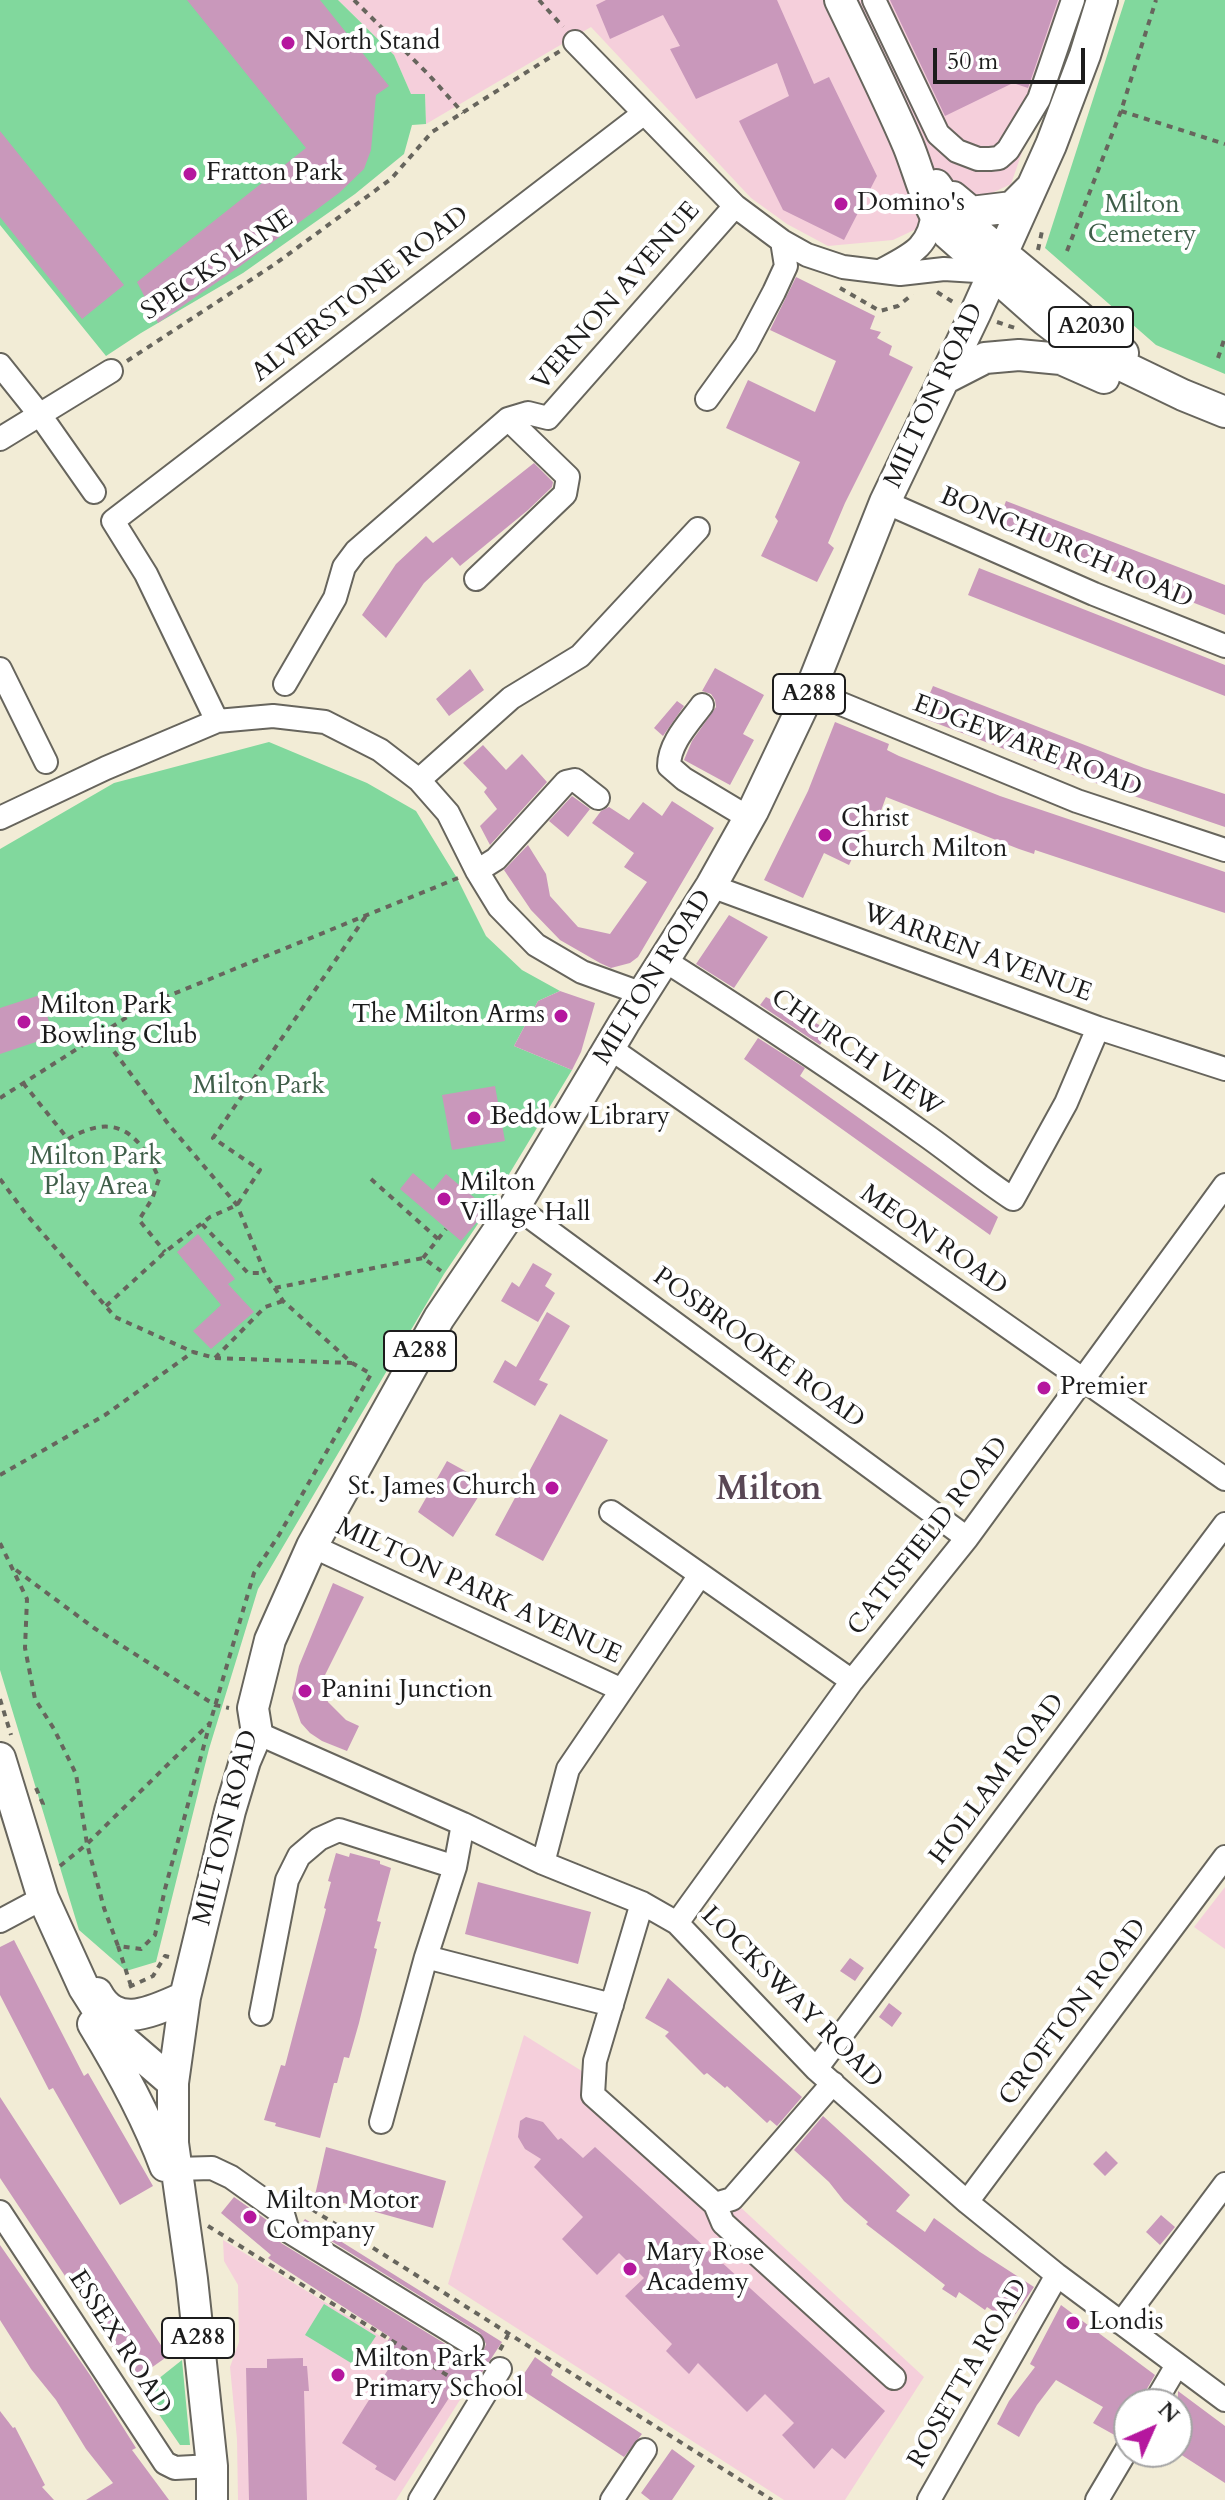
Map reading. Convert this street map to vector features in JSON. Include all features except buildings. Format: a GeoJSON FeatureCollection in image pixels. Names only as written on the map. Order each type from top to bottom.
{"type":"FeatureCollection","features":[{"type":"Feature","properties":{"kind":"main road","name":"A2030"},"geometry":{"type":"LineString","coordinates":[[840,0],[908,144],[933,211],[948,234],[998,262],[1183,395],[1225,412]]}},
{"type":"Feature","properties":{"kind":"main road","name":"MILTON ROAD"},"geometry":{"type":"LineString","coordinates":[[173,2083],[185,1997],[255,1721],[270,1640],[312,1546],[439,1318],[515,1206],[711,886],[749,818],[810,691],[885,502],[1033,185],[1085,55],[1102,0]]}},
{"type":"Feature","properties":{"kind":"main road","name":"A2030"},"geometry":{"type":"LineString","coordinates":[[908,144],[958,203],[971,212],[1012,207],[1033,185]]}},
{"type":"Feature","properties":{"kind":"main road","name":"A2030"},"geometry":{"type":"LineString","coordinates":[[908,144],[945,198],[998,262]]}},
{"type":"Feature","properties":{"kind":"main road"},"geometry":{"type":"LineString","coordinates":[[944,379],[985,358],[1019,355],[1061,359],[1136,392],[1183,395]]}},
{"type":"Feature","properties":{"kind":"main road"},"geometry":{"type":"LineString","coordinates":[[6,1748],[56,1945],[93,2023],[130,2085],[150,2127],[181,2209]]}},
{"type":"Feature","properties":{"kind":"main road"},"geometry":{"type":"LineString","coordinates":[[42,1895],[102,2002],[124,2015],[136,2002],[185,1997]]}},
{"type":"Feature","properties":{"kind":"main road"},"geometry":{"type":"LineString","coordinates":[[42,1895],[84,1988],[103,2018],[123,2040],[173,2083]]}},
{"type":"Feature","properties":{"kind":"main road"},"geometry":{"type":"LineString","coordinates":[[130,2085],[173,2083]]}},
{"type":"Feature","properties":{"kind":"main road","name":"A288"},"geometry":{"type":"LineString","coordinates":[[173,2083],[172,2125],[176,2169],[192,2279],[212,2466],[212,2500]]}},
{"type":"Feature","properties":{"kind":"street"},"geometry":{"type":"LineString","coordinates":[[874,0],[938,134],[957,151],[978,159],[990,159],[999,158],[1008,150],[1039,99],[1073,0]]}},
{"type":"Feature","properties":{"kind":"street"},"geometry":{"type":"LineString","coordinates":[[575,42],[735,206],[782,241],[807,255],[843,267],[900,274],[998,262]]}},
{"type":"Feature","properties":{"kind":"street","name":"ALVERSTONE ROAD"},"geometry":{"type":"LineString","coordinates":[[217,721],[146,574],[113,521],[643,114]]}},
{"type":"Feature","properties":{"kind":"street","name":"VERNON AVENUE"},"geometry":{"type":"LineString","coordinates":[[508,419],[528,413],[548,418],[735,206]]}},
{"type":"Feature","properties":{"kind":"street"},"geometry":{"type":"LineString","coordinates":[[879,271],[917,251],[932,227],[933,211]]}},
{"type":"Feature","properties":{"kind":"street"},"geometry":{"type":"LineString","coordinates":[[707,399],[746,345],[774,292],[786,266],[782,241]]}},
{"type":"Feature","properties":{"kind":"street"},"geometry":{"type":"LineString","coordinates":[[0,365],[40,415],[94,492]]}},
{"type":"Feature","properties":{"kind":"street"},"geometry":{"type":"LineString","coordinates":[[0,439],[111,371]]}},
{"type":"Feature","properties":{"kind":"street"},"geometry":{"type":"LineString","coordinates":[[285,684],[335,598],[344,567],[356,551],[508,419],[568,477],[565,494],[476,579]]}},
{"type":"Feature","properties":{"kind":"street","name":"BONCHURCH ROAD"},"geometry":{"type":"LineString","coordinates":[[885,502],[1094,594],[1225,646]]}},
{"type":"Feature","properties":{"kind":"street"},"geometry":{"type":"LineString","coordinates":[[419,780],[511,698],[580,656],[698,529]]}},
{"type":"Feature","properties":{"kind":"street"},"geometry":{"type":"LineString","coordinates":[[0,669],[46,762]]}},
{"type":"Feature","properties":{"kind":"street","name":"EDGEWARE ROAD"},"geometry":{"type":"LineString","coordinates":[[810,691],[1077,801],[1225,850]]}},
{"type":"Feature","properties":{"kind":"street"},"geometry":{"type":"LineString","coordinates":[[702,705],[676,742],[669,756],[669,766],[684,779],[749,818]]}},
{"type":"Feature","properties":{"kind":"street"},"geometry":{"type":"LineString","coordinates":[[0,818],[217,721],[273,716],[325,722],[380,750],[419,780],[448,813],[499,907],[536,945],[582,972],[643,994]]}},
{"type":"Feature","properties":{"kind":"street"},"geometry":{"type":"LineString","coordinates":[[477,871],[496,859],[566,782],[575,780],[598,798]]}},
{"type":"Feature","properties":{"kind":"street","name":"WARREN AVENUE"},"geometry":{"type":"LineString","coordinates":[[711,886],[1098,1028],[1225,1069]]}},
{"type":"Feature","properties":{"kind":"street","name":"CHURCH VIEW"},"geometry":{"type":"LineString","coordinates":[[664,960],[774,1029],[1013,1199],[1066,1103],[1098,1028]]}},
{"type":"Feature","properties":{"kind":"street","name":"MEON ROAD"},"geometry":{"type":"LineString","coordinates":[[610,1048],[1225,1479]]}},
{"type":"Feature","properties":{"kind":"street","name":"CATISFIELD ROAD"},"geometry":{"type":"LineString","coordinates":[[677,1923],[852,1681],[967,1538],[1225,1185]]}},
{"type":"Feature","properties":{"kind":"street","name":"POSBROOKE ROAD"},"geometry":{"type":"LineString","coordinates":[[515,1206],[967,1538]]}},
{"type":"Feature","properties":{"kind":"street"},"geometry":{"type":"LineString","coordinates":[[611,1512],[852,1681]]}},
{"type":"Feature","properties":{"kind":"street","name":"HOLLAM ROAD"},"geometry":{"type":"LineString","coordinates":[[715,2204],[732,2199],[825,2076],[1225,1524]]}},
{"type":"Feature","properties":{"kind":"street","name":"MILTON PARK AVENUE"},"geometry":{"type":"LineString","coordinates":[[312,1546],[620,1689]]}},
{"type":"Feature","properties":{"kind":"street"},"geometry":{"type":"LineString","coordinates":[[543,1863],[568,1769],[700,1575]]}},
{"type":"Feature","properties":{"kind":"street","name":"LOCKSWAY ROAD"},"geometry":{"type":"LineString","coordinates":[[255,1721],[543,1863],[642,1903],[677,1923],[825,2076],[967,2202],[1057,2275],[1225,2400]]}},
{"type":"Feature","properties":{"kind":"street"},"geometry":{"type":"LineString","coordinates":[[381,2122],[426,1957],[455,1867],[463,1824]]}},
{"type":"Feature","properties":{"kind":"street"},"geometry":{"type":"LineString","coordinates":[[261,2014],[287,1880],[299,1856],[319,1839],[339,1830],[455,1867]]}},
{"type":"Feature","properties":{"kind":"street","name":"CROFTON ROAD"},"geometry":{"type":"LineString","coordinates":[[967,2202],[1225,1857]]}},
{"type":"Feature","properties":{"kind":"street"},"geometry":{"type":"LineString","coordinates":[[0,1921],[42,1895]]}},
{"type":"Feature","properties":{"kind":"street"},"geometry":{"type":"LineString","coordinates":[[642,1903],[595,2061],[593,2095],[715,2204],[723,2223],[894,2378]]}},
{"type":"Feature","properties":{"kind":"street"},"geometry":{"type":"LineString","coordinates":[[426,1957],[612,2005]]}},
{"type":"Feature","properties":{"kind":"street"},"geometry":{"type":"LineString","coordinates":[[176,2169],[212,2168],[231,2177],[283,2214],[288,2231],[472,2344]]}},
{"type":"Feature","properties":{"kind":"street"},"geometry":{"type":"LineString","coordinates":[[1121,2323],[1225,2184]]}},
{"type":"Feature","properties":{"kind":"street","name":"ESSEX ROAD"},"geometry":{"type":"LineString","coordinates":[[0,2212],[165,2463],[175,2468],[212,2466]]}},
{"type":"Feature","properties":{"kind":"street","name":"ROSETTA ROAD"},"geometry":{"type":"LineString","coordinates":[[929,2500],[1057,2275]]}},
{"type":"Feature","properties":{"kind":"street"},"geometry":{"type":"LineString","coordinates":[[1163,2388],[1177,2365]]}},
{"type":"Feature","properties":{"kind":"street"},"geometry":{"type":"LineString","coordinates":[[420,2500],[500,2369]]}},
{"type":"Feature","properties":{"kind":"street"},"geometry":{"type":"LineString","coordinates":[[612,2500],[645,2450]]}},
{"type":"Feature","properties":{"kind":"street"},"geometry":{"type":"LineString","coordinates":[[1097,2500],[1116,2468]]}},
{"type":"Feature","properties":{"kind":"path"},"geometry":{"type":"LineString","coordinates":[[354,0],[463,113]]}},
{"type":"Feature","properties":{"kind":"path"},"geometry":{"type":"LineString","coordinates":[[539,0],[575,42]]}},
{"type":"Feature","properties":{"kind":"path"},"geometry":{"type":"LineString","coordinates":[[1067,251],[1121,111],[1156,0]]}},
{"type":"Feature","properties":{"kind":"path","name":"SPECKS LANE"},"geometry":{"type":"LineString","coordinates":[[111,371],[275,264],[366,198],[391,179],[427,136],[575,42]]}},
{"type":"Feature","properties":{"kind":"path"},"geometry":{"type":"LineString","coordinates":[[1121,111],[1225,144]]}},
{"type":"Feature","properties":{"kind":"path"},"geometry":{"type":"LineString","coordinates":[[1218,358],[1225,337]]}},
{"type":"Feature","properties":{"kind":"path"},"geometry":{"type":"LineString","coordinates":[[0,1098],[146,1005],[477,871]]}},
{"type":"Feature","properties":{"kind":"path"},"geometry":{"type":"LineString","coordinates":[[106,1306],[165,1252],[210,1217],[237,1205],[260,1170],[213,1138],[366,916]]}},
{"type":"Feature","properties":{"kind":"path"},"geometry":{"type":"LineString","coordinates":[[101,1034],[169,1125],[237,1205],[265,1273],[283,1301],[352,1363],[371,1374],[254,1573],[210,1723],[155,1935],[141,1949],[118,1946]]}},
{"type":"Feature","properties":{"kind":"path"},"geometry":{"type":"LineString","coordinates":[[23,1083],[68,1139],[86,1128],[105,1124],[129,1133],[150,1157],[159,1179],[152,1199],[139,1220],[165,1252]]}},
{"type":"Feature","properties":{"kind":"path"},"geometry":{"type":"LineString","coordinates":[[0,1179],[26,1214],[115,1317],[193,1352],[215,1358],[352,1363]]}},
{"type":"Feature","properties":{"kind":"path"},"geometry":{"type":"LineString","coordinates":[[371,1179],[438,1239]]}},
{"type":"Feature","properties":{"kind":"path"},"geometry":{"type":"LineString","coordinates":[[202,1224],[248,1273],[265,1273]]}},
{"type":"Feature","properties":{"kind":"path"},"geometry":{"type":"LineString","coordinates":[[275,1288],[423,1258],[446,1229]]}},
{"type":"Feature","properties":{"kind":"path"},"geometry":{"type":"LineString","coordinates":[[423,1258],[444,1274],[471,1271]]}},
{"type":"Feature","properties":{"kind":"path"},"geometry":{"type":"LineString","coordinates":[[215,1358],[265,1307],[283,1301]]}},
{"type":"Feature","properties":{"kind":"path"},"geometry":{"type":"LineString","coordinates":[[0,1475],[105,1415],[193,1352]]}},
{"type":"Feature","properties":{"kind":"path"},"geometry":{"type":"LineString","coordinates":[[0,1543],[27,1599],[25,1648],[35,1699],[76,1774],[87,1844],[104,1908],[136,2002]]}},
{"type":"Feature","properties":{"kind":"path"},"geometry":{"type":"LineString","coordinates":[[14,1568],[94,1628],[215,1705],[255,1721]]}},
{"type":"Feature","properties":{"kind":"path"},"geometry":{"type":"LineString","coordinates":[[0,1699],[6,1748]]}},
{"type":"Feature","properties":{"kind":"path"},"geometry":{"type":"LineString","coordinates":[[42,1895],[54,1871],[87,1844],[210,1723]]}},
{"type":"Feature","properties":{"kind":"path"},"geometry":{"type":"LineString","coordinates":[[31,1784],[39,1789],[43,1804],[40,1812]]}},
{"type":"Feature","properties":{"kind":"path"},"geometry":{"type":"LineString","coordinates":[[136,2002],[165,1956],[194,1962]]}},
{"type":"Feature","properties":{"kind":"path"},"geometry":{"type":"LineString","coordinates":[[119,1984],[136,2002]]}},
{"type":"Feature","properties":{"kind":"path"},"geometry":{"type":"LineString","coordinates":[[293,2197],[772,2500]]}},
{"type":"Feature","properties":{"kind":"path"},"geometry":{"type":"LineString","coordinates":[[181,2209],[481,2396]]}},
{"type":"Feature","properties":{"kind":"shaded area"},"geometry":{"type":"Polygon","coordinates":[[[338,0],[1075,0],[1011,184],[893,240],[828,246],[787,224],[751,198],[591,27],[426,124],[425,94],[411,94],[394,55],[338,0]]]}},
{"type":"Feature","properties":{"kind":"shaded area"},"geometry":{"type":"Polygon","coordinates":[[[1225,1887],[1225,1949],[1194,1927],[1225,1887]]]}},
{"type":"Feature","properties":{"kind":"shaded area","name":"Mary Rose Academy"},"geometry":{"type":"Polygon","coordinates":[[[524,2035],[585,2073],[715,2197],[737,2204],[924,2377],[845,2500],[784,2500],[448,2284],[524,2035]]]}},
{"type":"Feature","properties":{"kind":"shaded area","name":"Milton Park Primary School"},"geometry":{"type":"Polygon","coordinates":[[[223,2240],[467,2389],[396,2500],[238,2500],[237,2439],[230,2367],[239,2342],[238,2285],[224,2261],[223,2240]]]}},
{"type":"Feature","properties":{"kind":"green space","name":"Fratton Park"},"geometry":{"type":"Polygon","coordinates":[[[0,0],[338,0],[394,55],[411,94],[425,94],[426,124],[412,125],[404,154],[355,194],[243,273],[106,356],[0,225],[0,0]]]}},
{"type":"Feature","properties":{"kind":"green space","name":"Milton Cemetery"},"geometry":{"type":"Polygon","coordinates":[[[1125,0],[1225,0],[1225,374],[1156,345],[1045,248],[1125,0]]]}},
{"type":"Feature","properties":{"kind":"green space","name":"Milton Park"},"geometry":{"type":"Polygon","coordinates":[[[269,742],[367,783],[416,811],[457,878],[486,936],[522,970],[560,991],[538,1001],[514,1046],[572,1070],[488,1209],[444,1274],[258,1589],[209,1749],[156,1962],[126,1971],[79,1930],[0,1670],[0,849],[114,783],[269,742]]]}},
{"type":"Feature","properties":{"kind":"green space"},"geometry":{"type":"Polygon","coordinates":[[[324,2304],[376,2336],[356,2366],[305,2335],[324,2304]]]}},
{"type":"Feature","properties":{"kind":"green space"},"geometry":{"type":"Polygon","coordinates":[[[182,2360],[190,2445],[180,2445],[143,2391],[182,2360]]]}},
{"type":"Feature","properties":{"kind":"place","name":"North Stand"},"geometry":{"type":"Point","coordinates":[288,43]}},
{"type":"Feature","properties":{"kind":"place","name":"Fratton Park"},"geometry":{"type":"Point","coordinates":[190,174]}},
{"type":"Feature","properties":{"kind":"place","name":"Domino's"},"geometry":{"type":"Point","coordinates":[841,204]}},
{"type":"Feature","properties":{"kind":"place","name":"Christ Church Milton"},"geometry":{"type":"Point","coordinates":[825,835]}},
{"type":"Feature","properties":{"kind":"place","name":"The Milton Arms"},"geometry":{"type":"Point","coordinates":[561,1016]}},
{"type":"Feature","properties":{"kind":"place","name":"Milton Park Bowling Club"},"geometry":{"type":"Point","coordinates":[24,1022]}},
{"type":"Feature","properties":{"kind":"place","name":"Beddow Library"},"geometry":{"type":"Point","coordinates":[474,1118]}},
{"type":"Feature","properties":{"kind":"place","name":"Milton Village Hall"},"geometry":{"type":"Point","coordinates":[444,1199]}},
{"type":"Feature","properties":{"kind":"place","name":"Premier"},"geometry":{"type":"Point","coordinates":[1044,1388]}},
{"type":"Feature","properties":{"kind":"place","name":"St. James Church"},"geometry":{"type":"Point","coordinates":[552,1488]}},
{"type":"Feature","properties":{"kind":"place","name":"Panini Junction"},"geometry":{"type":"Point","coordinates":[305,1691]}},
{"type":"Feature","properties":{"kind":"place","name":"Milton Motor Company"},"geometry":{"type":"Point","coordinates":[250,2217]}},
{"type":"Feature","properties":{"kind":"place","name":"Mary Rose Academy"},"geometry":{"type":"Point","coordinates":[630,2269]}},
{"type":"Feature","properties":{"kind":"place","name":"Londis"},"geometry":{"type":"Point","coordinates":[1073,2323]}},
{"type":"Feature","properties":{"kind":"place","name":"Milton Park Primary School"},"geometry":{"type":"Point","coordinates":[338,2375]}},
{"type":"Feature","properties":{"kind":"district","name":"Milton"},"geometry":{"type":"Point","coordinates":[769,1491]}},
{"type":"Feature","properties":{"kind":"park label","name":"Milton Park Play Area"},"geometry":{"type":"Point","coordinates":[96,1173]}}]}
